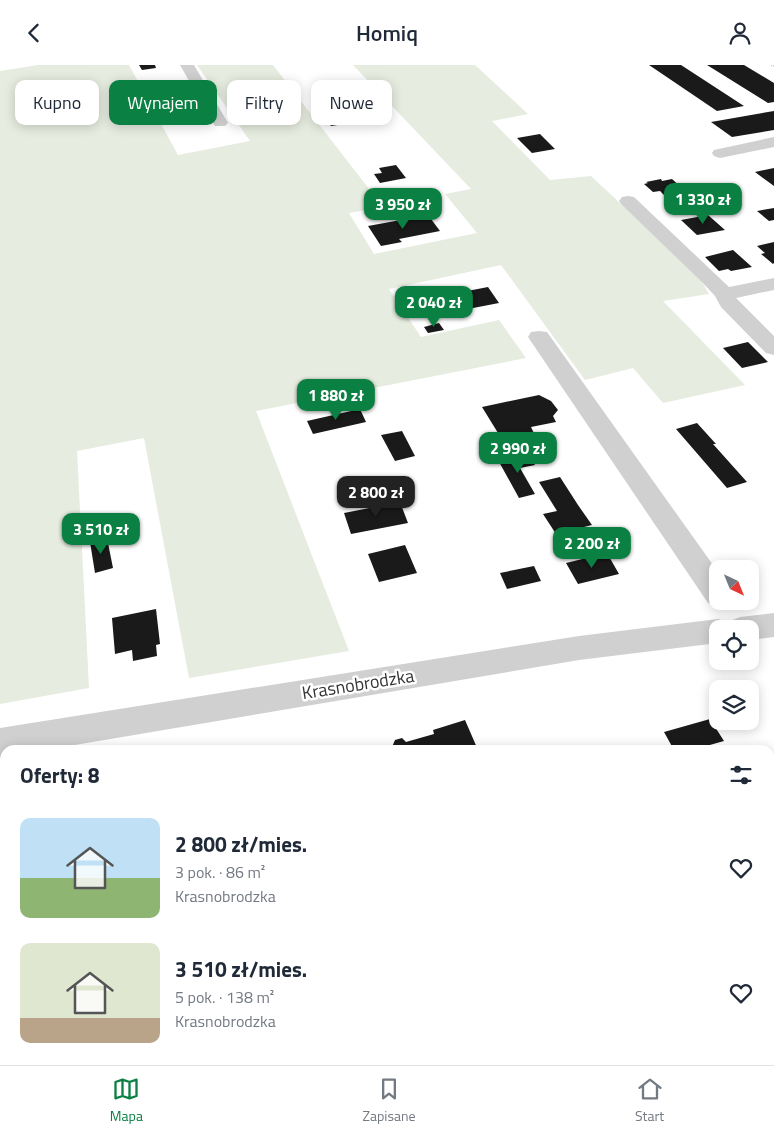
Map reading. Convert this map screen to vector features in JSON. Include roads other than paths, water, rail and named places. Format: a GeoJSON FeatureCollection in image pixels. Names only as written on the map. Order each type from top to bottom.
{"type":"FeatureCollection","features":[{"type":"Feature","properties":{"kind":"street"},"geometry":{"type":"LineString","coordinates":[[187,65],[220,123]]}},
{"type":"Feature","properties":{"kind":"street"},"geometry":{"type":"LineString","coordinates":[[720,153],[774,142]]}},
{"type":"Feature","properties":{"kind":"street"},"geometry":{"type":"LineString","coordinates":[[628,201],[724,294],[728,303],[774,349]]}},
{"type":"Feature","properties":{"kind":"street"},"geometry":{"type":"LineString","coordinates":[[724,294],[774,284]]}},
{"type":"Feature","properties":{"kind":"street"},"geometry":{"type":"LineString","coordinates":[[539,337],[709,582]]}},
{"type":"Feature","properties":{"kind":"street"},"geometry":{"type":"LineString","coordinates":[[759,627],[774,625]]}},
{"type":"Feature","properties":{"kind":"street","name":"Krasnobrodzka"},"geometry":{"type":"LineString","coordinates":[[0,743],[74,740],[579,648],[709,632]]}}]}
